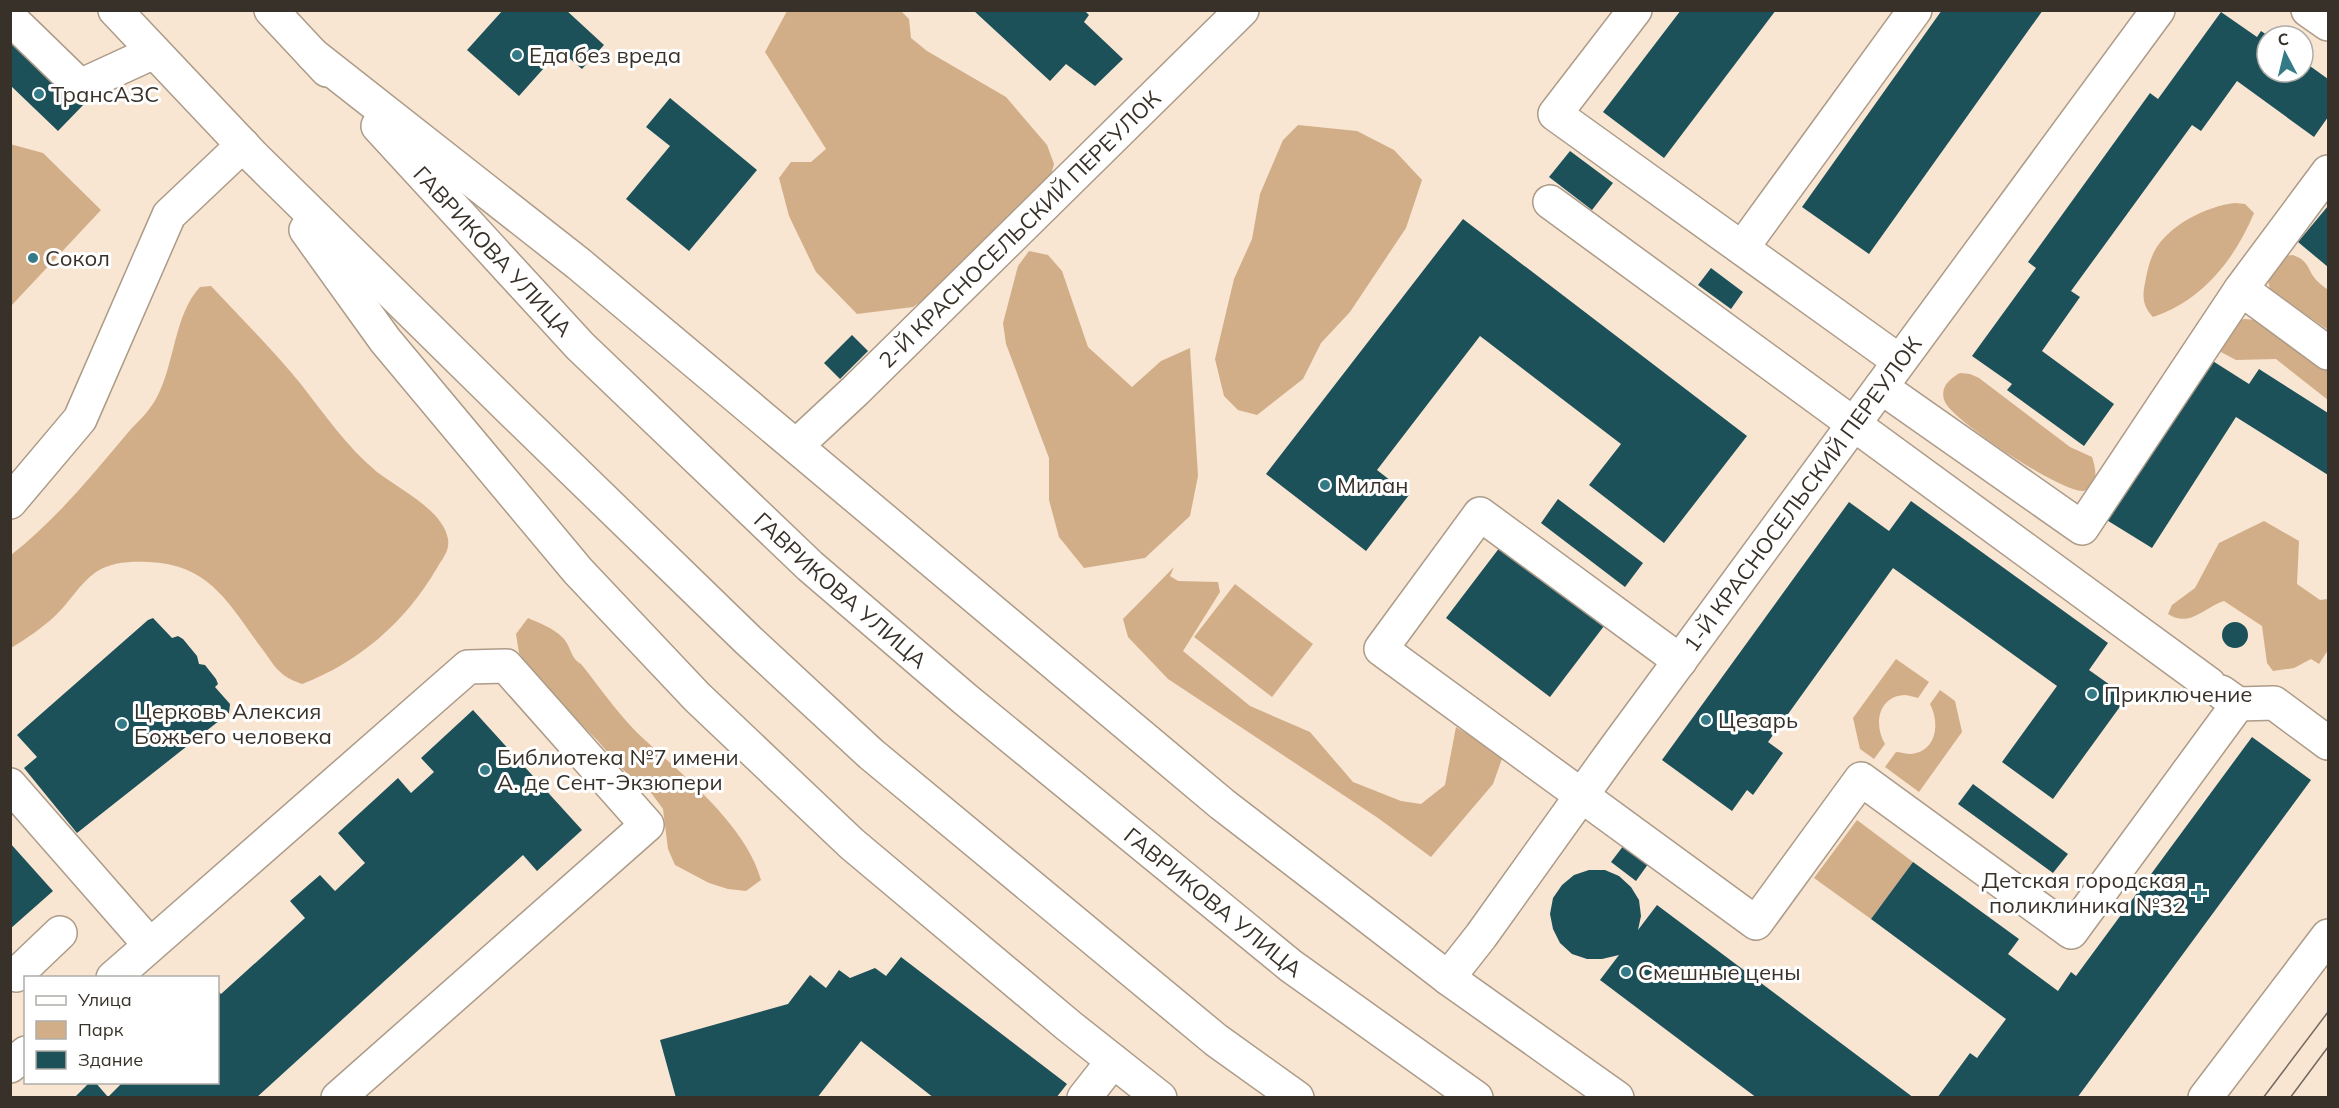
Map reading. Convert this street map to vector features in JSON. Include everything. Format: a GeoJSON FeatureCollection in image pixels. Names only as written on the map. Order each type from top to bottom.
{"type":"FeatureCollection","features":[{"type":"Feature","properties":{"kind":"main road"},"geometry":{"type":"LineString","coordinates":[[115,10],[248,150],[509,408],[748,640],[871,754],[1216,1040],[1297,1098]]}},
{"type":"Feature","properties":{"kind":"main road","name":"ГАВРИКОВА УЛИЦА"},"geometry":{"type":"LineString","coordinates":[[271,10],[580,346],[810,566],[965,699],[1292,966],[1476,1098]]}},
{"type":"Feature","properties":{"kind":"main road"},"geometry":{"type":"LineString","coordinates":[[1635,10],[1555,114],[1899,361]]}},
{"type":"Feature","properties":{"kind":"main road"},"geometry":{"type":"LineString","coordinates":[[1742,248],[1915,10]]}},
{"type":"Feature","properties":{"kind":"main road","name":"1-Й КРАСНОСЕЛЬСКИЙ ПЕРЕУЛОК"},"geometry":{"type":"LineString","coordinates":[[1448,978],[2158,10]]}},
{"type":"Feature","properties":{"kind":"main road"},"geometry":{"type":"LineString","coordinates":[[2308,10],[2328,24]]}},
{"type":"Feature","properties":{"kind":"main road","name":"2-Й КРАСНОСЕЛЬСКИЙ ПЕРЕУЛОК"},"geometry":{"type":"LineString","coordinates":[[797,446],[855,392],[1231,14]]}},
{"type":"Feature","properties":{"kind":"main road"},"geometry":{"type":"LineString","coordinates":[[10,18],[80,86],[154,52]]}},
{"type":"Feature","properties":{"kind":"main road"},"geometry":{"type":"LineString","coordinates":[[313,55],[579,264],[1222,804],[1448,978],[1617,1098]]}},
{"type":"Feature","properties":{"kind":"main road"},"geometry":{"type":"LineString","coordinates":[[10,502],[81,419],[169,215],[248,150]]}},
{"type":"Feature","properties":{"kind":"main road"},"geometry":{"type":"LineString","coordinates":[[248,150],[385,340],[578,571],[698,697],[852,844],[1069,1026],[1160,1098]]}},
{"type":"Feature","properties":{"kind":"main road"},"geometry":{"type":"LineString","coordinates":[[1881,387],[2082,528],[2241,289],[2328,171]]}},
{"type":"Feature","properties":{"kind":"main road"},"geometry":{"type":"LineString","coordinates":[[1550,202],[2222,693],[2274,703],[2328,743]]}},
{"type":"Feature","properties":{"kind":"main road"},"geometry":{"type":"LineString","coordinates":[[2241,289],[2328,353]]}},
{"type":"Feature","properties":{"kind":"main road"},"geometry":{"type":"LineString","coordinates":[[1680,661],[1480,514],[1381,650],[1756,923],[1861,779],[2071,932],[2222,693]]}},
{"type":"Feature","properties":{"kind":"main road"},"geometry":{"type":"LineString","coordinates":[[115,976],[468,667],[507,666],[647,825],[338,1098]]}},
{"type":"Feature","properties":{"kind":"main road"},"geometry":{"type":"LineString","coordinates":[[10,785],[161,936]]}},
{"type":"Feature","properties":{"kind":"main road"},"geometry":{"type":"LineString","coordinates":[[17,977],[60,933]]}},
{"type":"Feature","properties":{"kind":"main road"},"geometry":{"type":"LineString","coordinates":[[2205,1098],[2328,936]]}},
{"type":"Feature","properties":{"kind":"main road"},"geometry":{"type":"LineString","coordinates":[[10,1065],[24,1054]]}},
{"type":"Feature","properties":{"kind":"main road"},"geometry":{"type":"LineString","coordinates":[[1084,1098],[1113,1060]]}},
{"type":"Feature","properties":{"kind":"green space"},"geometry":{"type":"Polygon","coordinates":[[[787,11],[901,11],[909,19],[911,38],[927,51],[1006,97],[1047,145],[1054,164],[1049,182],[997,250],[913,307],[857,314],[816,272],[789,216],[779,178],[791,162],[811,162],[826,149],[765,52],[787,11]]]}},
{"type":"Feature","properties":{"kind":"green space"},"geometry":{"type":"Polygon","coordinates":[[[1298,125],[1357,131],[1394,150],[1422,180],[1406,228],[1350,312],[1321,343],[1303,379],[1257,415],[1238,410],[1224,396],[1215,359],[1234,279],[1252,239],[1260,194],[1283,140],[1298,125]]]}},
{"type":"Feature","properties":{"kind":"green space","name":"Сокол"},"geometry":{"type":"Polygon","coordinates":[[[10,144],[43,153],[101,210],[11,306],[10,144]]]}},
{"type":"Feature","properties":{"kind":"green space"},"geometry":{"type":"Polygon","coordinates":[[[2235,203],[2245,204],[2254,213],[2227,262],[2215,276],[2187,300],[2153,317],[2145,306],[2144,293],[2149,263],[2160,242],[2189,218],[2212,208],[2235,203]]]}},
{"type":"Feature","properties":{"kind":"green space"},"geometry":{"type":"Polygon","coordinates":[[[1029,251],[1048,255],[1062,271],[1088,347],[1132,387],[1161,361],[1190,348],[1198,476],[1190,516],[1145,558],[1084,568],[1059,537],[1049,500],[1049,458],[1006,344],[1003,323],[1018,266],[1029,251]]]}},
{"type":"Feature","properties":{"kind":"green space"},"geometry":{"type":"Polygon","coordinates":[[[2293,255],[2303,261],[2320,284],[2328,290],[2328,330],[2270,290],[2268,280],[2284,256],[2293,255]]]}},
{"type":"Feature","properties":{"kind":"green space"},"geometry":{"type":"Polygon","coordinates":[[[211,286],[289,370],[355,452],[377,472],[419,501],[438,519],[448,539],[445,555],[411,605],[380,638],[343,664],[302,684],[278,670],[215,588],[187,570],[169,564],[128,562],[115,564],[96,572],[50,620],[11,648],[11,555],[59,511],[148,410],[163,384],[180,325],[191,298],[200,287],[211,286]]]}},
{"type":"Feature","properties":{"kind":"green space"},"geometry":{"type":"Polygon","coordinates":[[[2255,320],[2328,364],[2328,400],[2276,359],[2236,360],[2217,350],[2235,321],[2255,320]]]}},
{"type":"Feature","properties":{"kind":"green space"},"geometry":{"type":"Polygon","coordinates":[[[1960,373],[1979,378],[2070,447],[2092,457],[2095,477],[2092,486],[2083,491],[2071,489],[2054,481],[2009,454],[1967,424],[1952,411],[1943,397],[1946,384],[1960,373]]]}},
{"type":"Feature","properties":{"kind":"green space"},"geometry":{"type":"Polygon","coordinates":[[[2264,521],[2299,541],[2297,584],[2320,600],[2328,599],[2328,650],[2319,664],[2311,659],[2294,668],[2273,671],[2267,663],[2262,626],[2224,601],[2190,618],[2176,618],[2168,614],[2172,605],[2195,588],[2219,543],[2264,521]]]}},
{"type":"Feature","properties":{"kind":"green space"},"geometry":{"type":"Polygon","coordinates":[[[1174,567],[1170,576],[1178,581],[1218,582],[1220,592],[1183,651],[1250,706],[1310,732],[1353,782],[1401,801],[1421,804],[1445,785],[1456,727],[1503,756],[1493,784],[1431,857],[1378,818],[1168,679],[1128,637],[1123,619],[1174,567]]]}},
{"type":"Feature","properties":{"kind":"green space"},"geometry":{"type":"Polygon","coordinates":[[[1235,584],[1313,644],[1272,697],[1194,637],[1235,584]]]}},
{"type":"Feature","properties":{"kind":"green space"},"geometry":{"type":"Polygon","coordinates":[[[528,618],[550,628],[562,637],[577,661],[628,723],[713,804],[742,841],[761,880],[746,891],[728,889],[709,883],[675,865],[668,849],[663,809],[652,794],[622,769],[597,740],[541,685],[519,653],[516,634],[528,618]]]}},
{"type":"Feature","properties":{"kind":"green space"},"geometry":{"type":"Polygon","coordinates":[[[1896,659],[1929,682],[1918,698],[1904,695],[1895,697],[1883,707],[1879,721],[1885,744],[1874,759],[1860,749],[1853,718],[1896,659]]]}},
{"type":"Feature","properties":{"kind":"green space"},"geometry":{"type":"Polygon","coordinates":[[[1940,690],[1955,701],[1962,732],[1919,792],[1885,767],[1896,752],[1911,754],[1920,752],[1931,742],[1935,719],[1930,704],[1940,690]]]}},
{"type":"Feature","properties":{"kind":"green space"},"geometry":{"type":"Polygon","coordinates":[[[1857,820],[1913,862],[1871,919],[1814,878],[1857,820]]]}},
{"type":"Feature","properties":{"kind":"building"},"geometry":{"type":"Polygon","coordinates":[[[503,10],[566,10],[604,45],[582,69],[560,50],[519,96],[467,50],[503,10]]]}},
{"type":"Feature","properties":{"kind":"building"},"geometry":{"type":"Polygon","coordinates":[[[973,10],[1084,10],[1089,15],[1084,22],[1123,59],[1095,86],[1066,64],[1050,81],[973,10]]]}},
{"type":"Feature","properties":{"kind":"building"},"geometry":{"type":"Polygon","coordinates":[[[1681,10],[1776,10],[1664,158],[1603,112],[1681,10]]]}},
{"type":"Feature","properties":{"kind":"building"},"geometry":{"type":"Polygon","coordinates":[[[1942,10],[2043,10],[1869,254],[1802,207],[1942,10]]]}},
{"type":"Feature","properties":{"kind":"building"},"geometry":{"type":"Polygon","coordinates":[[[2221,12],[2255,36],[2255,84],[2315,84],[2315,70],[2328,79],[2328,117],[2314,137],[2237,81],[2201,131],[2192,125],[2071,291],[2080,297],[2042,351],[2114,404],[2084,446],[2007,390],[2012,384],[1972,356],[2036,268],[2028,262],[2150,93],[2158,99],[2221,12]]]}},
{"type":"Feature","properties":{"kind":"building"},"geometry":{"type":"Polygon","coordinates":[[[10,26],[88,100],[58,131],[10,85],[10,26]]]}},
{"type":"Feature","properties":{"kind":"building"},"geometry":{"type":"Polygon","coordinates":[[[670,98],[757,170],[689,251],[626,199],[670,146],[646,127],[670,98]]]}},
{"type":"Feature","properties":{"kind":"building"},"geometry":{"type":"Polygon","coordinates":[[[1570,151],[1613,183],[1592,210],[1549,177],[1570,151]]]}},
{"type":"Feature","properties":{"kind":"building"},"geometry":{"type":"Polygon","coordinates":[[[2328,206],[2328,267],[2298,242],[2328,206]]]}},
{"type":"Feature","properties":{"kind":"building"},"geometry":{"type":"Polygon","coordinates":[[[1463,219],[1747,436],[1664,543],[1589,485],[1621,444],[1480,336],[1377,470],[1409,495],[1366,551],[1266,474],[1463,219]]]}},
{"type":"Feature","properties":{"kind":"building"},"geometry":{"type":"Polygon","coordinates":[[[1711,268],[1743,292],[1731,309],[1698,285],[1711,268]]]}},
{"type":"Feature","properties":{"kind":"building"},"geometry":{"type":"Polygon","coordinates":[[[852,335],[868,351],[840,379],[824,363],[852,335]]]}},
{"type":"Feature","properties":{"kind":"building"},"geometry":{"type":"Polygon","coordinates":[[[2208,358],[2249,384],[2259,369],[2328,413],[2328,475],[2236,417],[2152,548],[2105,519],[2208,358]]]}},
{"type":"Feature","properties":{"kind":"building"},"geometry":{"type":"Polygon","coordinates":[[[1558,499],[1643,563],[1625,587],[1541,523],[1558,499]]]}},
{"type":"Feature","properties":{"kind":"building"},"geometry":{"type":"Polygon","coordinates":[[[1911,501],[2108,643],[2089,670],[2127,697],[2053,799],[2002,762],[2057,686],[1893,568],[1768,742],[1783,753],[1753,795],[1747,790],[1732,811],[1662,760],[1849,502],[1889,531],[1911,501]]]}},
{"type":"Feature","properties":{"kind":"building"},"geometry":{"type":"Polygon","coordinates":[[[1500,547],[1604,626],[1550,697],[1446,618],[1500,547]]]}},
{"type":"Feature","properties":{"kind":"building","name":"Церковь Алексия Божьего человека"},"geometry":{"type":"Polygon","coordinates":[[[153,618],[172,638],[178,636],[183,639],[197,656],[199,664],[205,665],[216,679],[218,684],[215,687],[230,704],[229,713],[77,833],[24,768],[37,757],[17,735],[153,618]]]}},
{"type":"Feature","properties":{"kind":"building"},"geometry":{"type":"Polygon","coordinates":[[[2235,622],[2244,626],[2248,635],[2244,644],[2235,648],[2226,644],[2222,635],[2226,626],[2235,622]]]}},
{"type":"Feature","properties":{"kind":"building"},"geometry":{"type":"Polygon","coordinates":[[[473,710],[582,830],[537,871],[523,855],[256,1098],[74,1098],[88,1084],[97,1084],[108,1097],[121,1084],[219,1084],[219,992],[221,994],[305,918],[290,901],[320,875],[335,891],[365,863],[338,833],[398,778],[411,793],[434,772],[421,758],[473,710]]]}},
{"type":"Feature","properties":{"kind":"building"},"geometry":{"type":"Polygon","coordinates":[[[2252,737],[2311,780],[2077,1098],[1937,1098],[1970,1053],[1977,1058],[2006,1019],[1871,919],[1913,862],[2019,939],[2008,954],[2058,991],[2071,972],[2076,976],[2252,737]]]}},
{"type":"Feature","properties":{"kind":"building"},"geometry":{"type":"Polygon","coordinates":[[[1973,784],[2068,854],[2053,873],[1958,804],[1973,784]]]}},
{"type":"Feature","properties":{"kind":"building"},"geometry":{"type":"Polygon","coordinates":[[[1627,841],[1651,860],[1636,881],[1611,862],[1627,841]]]}},
{"type":"Feature","properties":{"kind":"building"},"geometry":{"type":"Polygon","coordinates":[[[10,843],[53,891],[10,929],[10,843]]]}},
{"type":"Feature","properties":{"kind":"building"},"geometry":{"type":"Polygon","coordinates":[[[1589,870],[1605,870],[1619,876],[1631,887],[1639,900],[1641,916],[1638,930],[1657,905],[1914,1098],[1757,1098],[1600,980],[1619,955],[1602,959],[1587,959],[1572,954],[1560,943],[1553,929],[1550,914],[1553,898],[1562,885],[1574,875],[1589,870]]]}},
{"type":"Feature","properties":{"kind":"building"},"geometry":{"type":"Polygon","coordinates":[[[901,957],[1067,1084],[1056,1098],[934,1098],[861,1041],[817,1098],[676,1098],[660,1040],[788,1004],[810,975],[826,988],[839,970],[850,978],[875,968],[886,976],[901,957]]]}},
{"type":"Feature","properties":{"kind":"tram line"},"geometry":{"type":"LineString","coordinates":[[2263,1098],[2328,1012]]}},
{"type":"Feature","properties":{"kind":"tram line"},"geometry":{"type":"LineString","coordinates":[[2290,1098],[2328,1047]]}},
{"type":"Feature","properties":{"kind":"place","name":"Еда без вреда"},"geometry":{"type":"Point","coordinates":[517,55]}},
{"type":"Feature","properties":{"kind":"place","name":"ТрансАЗС"},"geometry":{"type":"Point","coordinates":[39,94]}},
{"type":"Feature","properties":{"kind":"place","name":"Сокол"},"geometry":{"type":"Point","coordinates":[33,258]}},
{"type":"Feature","properties":{"kind":"place","name":"Милан"},"geometry":{"type":"Point","coordinates":[1325,485]}},
{"type":"Feature","properties":{"kind":"place","name":"Приключение"},"geometry":{"type":"Point","coordinates":[2092,694]}},
{"type":"Feature","properties":{"kind":"place","name":"Цезарь"},"geometry":{"type":"Point","coordinates":[1706,720]}},
{"type":"Feature","properties":{"kind":"place","name":"Церковь Алексия Божьего человека"},"geometry":{"type":"Point","coordinates":[122,724]}},
{"type":"Feature","properties":{"kind":"place","name":"Библиотека №7 имени А. де Сент-Экзюпери"},"geometry":{"type":"Point","coordinates":[485,770]}},
{"type":"Feature","properties":{"kind":"place","name":"Детская городская поликлиника №32"},"geometry":{"type":"Point","coordinates":[2199,893]}},
{"type":"Feature","properties":{"kind":"place","name":"Смешные цены"},"geometry":{"type":"Point","coordinates":[1626,972]}}]}
